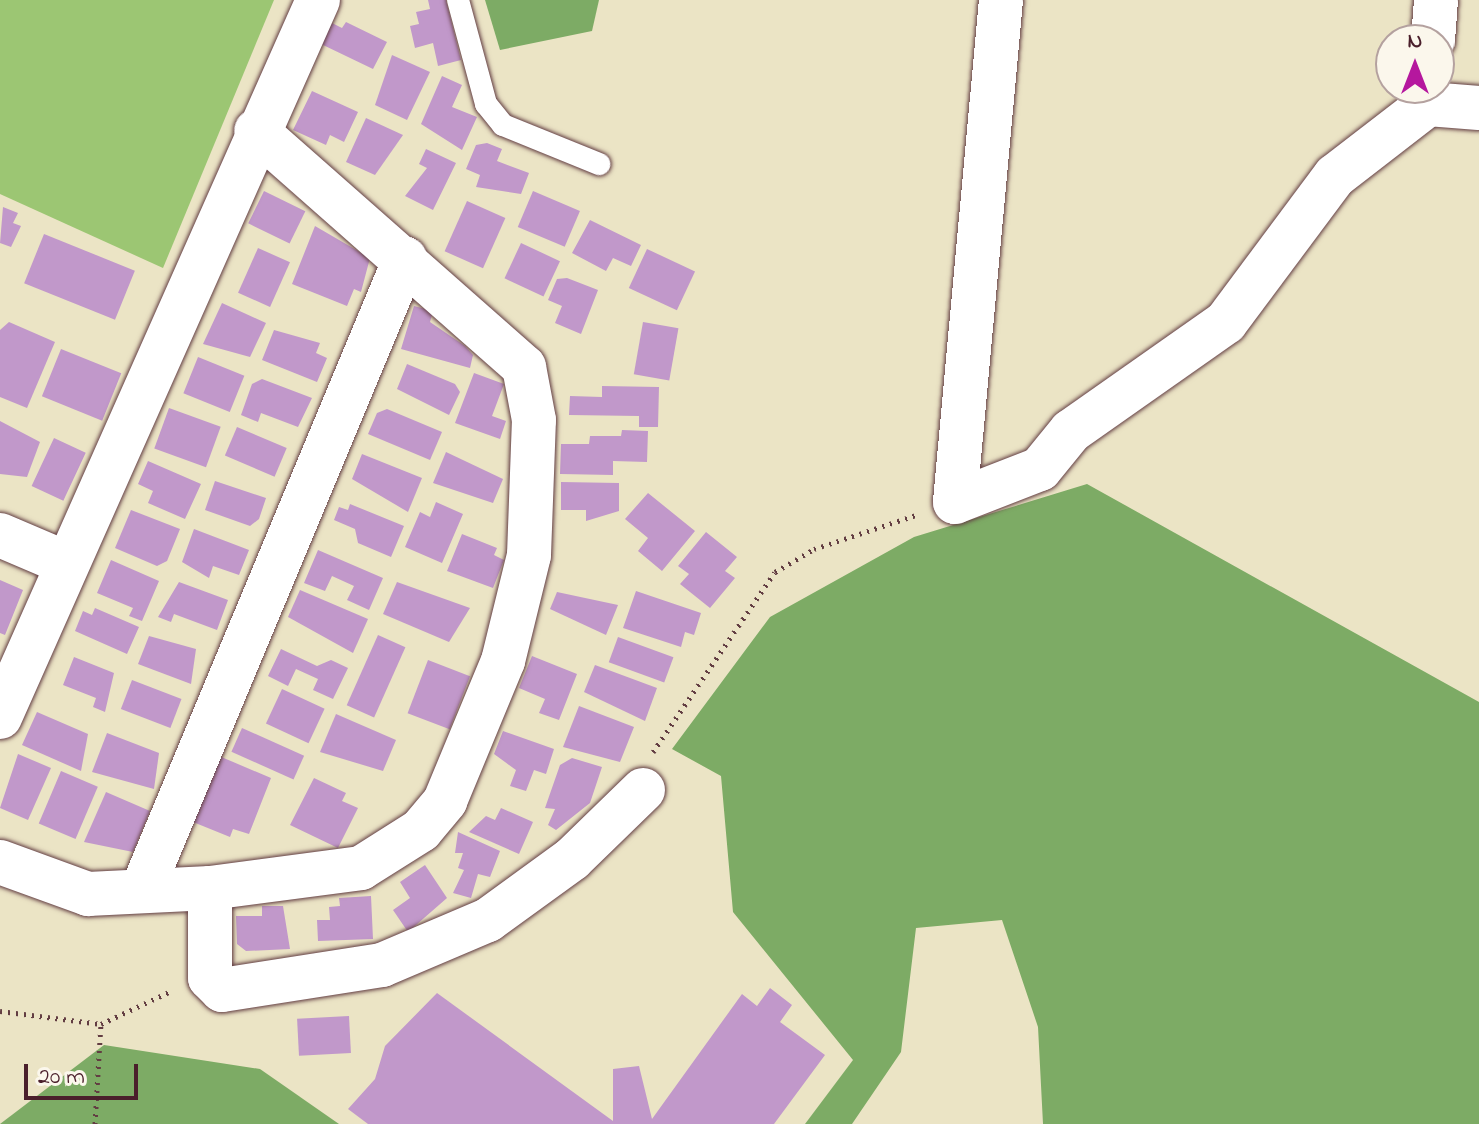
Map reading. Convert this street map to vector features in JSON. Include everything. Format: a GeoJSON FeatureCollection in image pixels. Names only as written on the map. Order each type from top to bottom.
{"type":"FeatureCollection","features":[{"type":"Feature","properties":{"kind":"street"},"geometry":{"type":"LineString","coordinates":[[0,717],[256,131],[318,0]]}},
{"type":"Feature","properties":{"kind":"street"},"geometry":{"type":"LineString","coordinates":[[1001,0],[955,502],[1040,469],[1071,431],[1226,322],[1335,176],[1419,104]]}},
{"type":"Feature","properties":{"kind":"street"},"geometry":{"type":"LineString","coordinates":[[1434,24],[1436,0]]}},
{"type":"Feature","properties":{"kind":"street"},"geometry":{"type":"LineString","coordinates":[[1455,102],[1479,108]]}},
{"type":"Feature","properties":{"kind":"street"},"geometry":{"type":"LineString","coordinates":[[0,862],[88,894],[210,888],[361,868],[421,830],[445,801],[503,661],[530,542],[534,420],[524,367],[405,259],[256,131]]}},
{"type":"Feature","properties":{"kind":"street"},"geometry":{"type":"LineString","coordinates":[[142,890],[405,259]]}},
{"type":"Feature","properties":{"kind":"street"},"geometry":{"type":"LineString","coordinates":[[0,535],[66,563]]}},
{"type":"Feature","properties":{"kind":"street"},"geometry":{"type":"LineString","coordinates":[[210,888],[210,978],[222,990],[382,965],[488,920],[572,859],[643,790]]}},
{"type":"Feature","properties":{"kind":"lane"},"geometry":{"type":"LineString","coordinates":[[458,0],[486,104],[503,125],[599,164]]}},
{"type":"Feature","properties":{"kind":"path"},"geometry":{"type":"LineString","coordinates":[[643,790],[645,763],[775,572],[814,549],[955,502]]}},
{"type":"Feature","properties":{"kind":"path"},"geometry":{"type":"LineString","coordinates":[[0,1011],[101,1024],[210,978]]}},
{"type":"Feature","properties":{"kind":"path"},"geometry":{"type":"LineString","coordinates":[[95,1124],[101,1024]]}},
{"type":"Feature","properties":{"kind":"green space"},"geometry":{"type":"Polygon","coordinates":[[[0,0],[274,0],[163,268],[0,194],[0,0]]]}},
{"type":"Feature","properties":{"kind":"green space"},"geometry":{"type":"Polygon","coordinates":[[[485,0],[599,0],[592,31],[500,50],[485,0]]]}},
{"type":"Feature","properties":{"kind":"green space"},"geometry":{"type":"Polygon","coordinates":[[[1087,484],[1479,702],[1479,1124],[1043,1124],[1038,1027],[1002,920],[916,928],[901,1052],[852,1124],[805,1124],[853,1060],[733,912],[721,776],[672,749],[770,617],[914,537],[1087,484]]]}},
{"type":"Feature","properties":{"kind":"green space"},"geometry":{"type":"Polygon","coordinates":[[[104,1045],[260,1069],[339,1124],[0,1124],[104,1045]]]}},
{"type":"Feature","properties":{"kind":"building"},"geometry":{"type":"Polygon","coordinates":[[[428,0],[446,0],[461,60],[438,66],[433,43],[415,48],[410,26],[419,24],[416,12],[430,9],[428,0]]]}},
{"type":"Feature","properties":{"kind":"building"},"geometry":{"type":"Polygon","coordinates":[[[346,22],[387,42],[373,69],[321,44],[332,23],[342,28],[346,22]]]}},
{"type":"Feature","properties":{"kind":"building"},"geometry":{"type":"Polygon","coordinates":[[[392,55],[430,72],[407,120],[375,105],[392,55]]]}},
{"type":"Feature","properties":{"kind":"building"},"geometry":{"type":"Polygon","coordinates":[[[442,76],[462,85],[452,107],[477,117],[462,150],[421,124],[442,76]]]}},
{"type":"Feature","properties":{"kind":"building"},"geometry":{"type":"Polygon","coordinates":[[[312,91],[358,112],[344,142],[330,135],[326,145],[293,130],[312,91]]]}},
{"type":"Feature","properties":{"kind":"building"},"geometry":{"type":"Polygon","coordinates":[[[366,118],[403,135],[375,175],[346,162],[366,118]]]}},
{"type":"Feature","properties":{"kind":"building"},"geometry":{"type":"Polygon","coordinates":[[[487,143],[502,149],[497,161],[529,173],[521,194],[476,187],[480,175],[466,169],[476,145],[487,143]]]}},
{"type":"Feature","properties":{"kind":"building"},"geometry":{"type":"Polygon","coordinates":[[[426,149],[456,163],[433,210],[405,196],[427,168],[419,164],[426,149]]]}},
{"type":"Feature","properties":{"kind":"building"},"geometry":{"type":"Polygon","coordinates":[[[264,191],[305,211],[290,244],[248,223],[264,191]]]}},
{"type":"Feature","properties":{"kind":"building"},"geometry":{"type":"Polygon","coordinates":[[[533,191],[580,211],[565,247],[518,227],[533,191]]]}},
{"type":"Feature","properties":{"kind":"building"},"geometry":{"type":"Polygon","coordinates":[[[467,201],[505,218],[483,268],[445,251],[467,201]]]}},
{"type":"Feature","properties":{"kind":"building"},"geometry":{"type":"Polygon","coordinates":[[[3,207],[18,213],[13,223],[21,226],[11,247],[0,243],[3,207]]]}},
{"type":"Feature","properties":{"kind":"building"},"geometry":{"type":"Polygon","coordinates":[[[590,220],[641,245],[631,266],[613,258],[606,271],[572,253],[590,220]]]}},
{"type":"Feature","properties":{"kind":"building"},"geometry":{"type":"Polygon","coordinates":[[[315,226],[370,258],[361,292],[354,289],[347,306],[292,284],[315,226]]]}},
{"type":"Feature","properties":{"kind":"building"},"geometry":{"type":"Polygon","coordinates":[[[44,234],[135,271],[115,320],[24,283],[44,234]]]}},
{"type":"Feature","properties":{"kind":"building"},"geometry":{"type":"Polygon","coordinates":[[[521,243],[560,261],[543,297],[505,278],[521,243]]]}},
{"type":"Feature","properties":{"kind":"building"},"geometry":{"type":"Polygon","coordinates":[[[258,248],[290,262],[270,307],[238,293],[258,248]]]}},
{"type":"Feature","properties":{"kind":"building"},"geometry":{"type":"Polygon","coordinates":[[[647,249],[695,271],[677,310],[629,288],[647,249]]]}},
{"type":"Feature","properties":{"kind":"building"},"geometry":{"type":"Polygon","coordinates":[[[567,278],[598,290],[581,334],[555,323],[562,306],[548,300],[557,279],[567,278]]]}},
{"type":"Feature","properties":{"kind":"building"},"geometry":{"type":"Polygon","coordinates":[[[222,303],[266,323],[250,357],[203,344],[222,303]]]}},
{"type":"Feature","properties":{"kind":"building"},"geometry":{"type":"Polygon","coordinates":[[[414,306],[433,311],[430,322],[465,346],[473,355],[470,368],[401,349],[414,306]]]}},
{"type":"Feature","properties":{"kind":"building"},"geometry":{"type":"Polygon","coordinates":[[[9,322],[55,342],[27,408],[0,397],[0,330],[9,322]]]}},
{"type":"Feature","properties":{"kind":"building"},"geometry":{"type":"Polygon","coordinates":[[[643,322],[678,328],[669,380],[634,374],[643,322]]]}},
{"type":"Feature","properties":{"kind":"building"},"geometry":{"type":"Polygon","coordinates":[[[274,330],[320,343],[316,353],[327,358],[317,382],[262,360],[274,330]]]}},
{"type":"Feature","properties":{"kind":"building"},"geometry":{"type":"Polygon","coordinates":[[[61,349],[121,373],[102,421],[42,396],[61,349]]]}},
{"type":"Feature","properties":{"kind":"building"},"geometry":{"type":"Polygon","coordinates":[[[198,357],[244,376],[230,412],[183,393],[198,357]]]}},
{"type":"Feature","properties":{"kind":"building"},"geometry":{"type":"Polygon","coordinates":[[[407,364],[455,384],[460,392],[449,415],[397,389],[407,364]]]}},
{"type":"Feature","properties":{"kind":"building"},"geometry":{"type":"Polygon","coordinates":[[[474,373],[504,384],[492,416],[506,421],[500,439],[455,423],[474,373]]]}},
{"type":"Feature","properties":{"kind":"building"},"geometry":{"type":"Polygon","coordinates":[[[262,379],[312,398],[298,427],[261,413],[258,422],[241,415],[252,384],[262,379]]]}},
{"type":"Feature","properties":{"kind":"building"},"geometry":{"type":"Polygon","coordinates":[[[602,386],[659,387],[658,427],[639,427],[639,416],[569,415],[570,396],[602,397],[602,386]]]}},
{"type":"Feature","properties":{"kind":"building"},"geometry":{"type":"Polygon","coordinates":[[[169,408],[221,427],[206,467],[154,448],[169,408]]]}},
{"type":"Feature","properties":{"kind":"building"},"geometry":{"type":"Polygon","coordinates":[[[387,409],[442,432],[430,460],[368,434],[377,413],[387,409]]]}},
{"type":"Feature","properties":{"kind":"building"},"geometry":{"type":"Polygon","coordinates":[[[0,421],[40,442],[27,477],[0,474],[0,421]]]}},
{"type":"Feature","properties":{"kind":"building"},"geometry":{"type":"Polygon","coordinates":[[[237,427],[287,448],[275,477],[225,456],[237,427]]]}},
{"type":"Feature","properties":{"kind":"building"},"geometry":{"type":"Polygon","coordinates":[[[622,430],[648,431],[647,462],[613,461],[613,475],[560,474],[561,444],[589,444],[590,436],[621,436],[622,430]]]}},
{"type":"Feature","properties":{"kind":"building"},"geometry":{"type":"Polygon","coordinates":[[[54,438],[86,453],[63,501],[32,486],[54,438]]]}},
{"type":"Feature","properties":{"kind":"building"},"geometry":{"type":"Polygon","coordinates":[[[446,452],[503,479],[493,503],[433,483],[446,452]]]}},
{"type":"Feature","properties":{"kind":"building"},"geometry":{"type":"Polygon","coordinates":[[[362,454],[422,478],[408,512],[352,479],[362,454]]]}},
{"type":"Feature","properties":{"kind":"building"},"geometry":{"type":"Polygon","coordinates":[[[148,461],[201,484],[185,519],[148,503],[153,491],[138,484],[148,461]]]}},
{"type":"Feature","properties":{"kind":"building"},"geometry":{"type":"Polygon","coordinates":[[[215,481],[266,498],[259,519],[250,526],[205,510],[215,481]]]}},
{"type":"Feature","properties":{"kind":"building"},"geometry":{"type":"Polygon","coordinates":[[[561,482],[619,483],[619,511],[586,521],[586,510],[561,510],[561,482]]]}},
{"type":"Feature","properties":{"kind":"building"},"geometry":{"type":"Polygon","coordinates":[[[648,493],[695,531],[662,571],[638,551],[648,538],[625,519],[648,493]]]}},
{"type":"Feature","properties":{"kind":"building"},"geometry":{"type":"Polygon","coordinates":[[[436,502],[463,514],[442,563],[405,547],[420,512],[430,517],[436,502]]]}},
{"type":"Feature","properties":{"kind":"building"},"geometry":{"type":"Polygon","coordinates":[[[350,504],[404,526],[391,557],[358,543],[355,529],[334,520],[339,507],[348,510],[350,504]]]}},
{"type":"Feature","properties":{"kind":"building"},"geometry":{"type":"Polygon","coordinates":[[[131,510],[180,529],[167,561],[157,566],[115,548],[131,510]]]}},
{"type":"Feature","properties":{"kind":"building"},"geometry":{"type":"Polygon","coordinates":[[[194,529],[249,550],[239,575],[213,566],[209,578],[182,562],[194,529]]]}},
{"type":"Feature","properties":{"kind":"building"},"geometry":{"type":"Polygon","coordinates":[[[706,532],[737,557],[725,571],[735,578],[710,608],[680,584],[689,574],[678,566],[706,532]]]}},
{"type":"Feature","properties":{"kind":"building"},"geometry":{"type":"Polygon","coordinates":[[[462,534],[497,548],[494,555],[504,560],[493,588],[447,571],[462,534]]]}},
{"type":"Feature","properties":{"kind":"building"},"geometry":{"type":"Polygon","coordinates":[[[318,550],[383,578],[369,610],[347,600],[354,586],[332,576],[325,591],[304,583],[318,550]]]}},
{"type":"Feature","properties":{"kind":"building"},"geometry":{"type":"Polygon","coordinates":[[[111,560],[159,581],[142,621],[129,616],[133,608],[97,593],[111,560]]]}},
{"type":"Feature","properties":{"kind":"building"},"geometry":{"type":"Polygon","coordinates":[[[0,580],[23,590],[5,635],[0,633],[0,580]]]}},
{"type":"Feature","properties":{"kind":"building"},"geometry":{"type":"Polygon","coordinates":[[[179,582],[228,600],[217,630],[174,614],[171,622],[158,617],[179,582]]]}},
{"type":"Feature","properties":{"kind":"building"},"geometry":{"type":"Polygon","coordinates":[[[397,582],[470,608],[449,642],[383,614],[397,582]]]}},
{"type":"Feature","properties":{"kind":"building"},"geometry":{"type":"Polygon","coordinates":[[[300,590],[368,619],[353,653],[288,617],[300,590]]]}},
{"type":"Feature","properties":{"kind":"building"},"geometry":{"type":"Polygon","coordinates":[[[636,591],[701,613],[694,635],[685,632],[681,647],[623,628],[636,591]]]}},
{"type":"Feature","properties":{"kind":"building"},"geometry":{"type":"Polygon","coordinates":[[[557,592],[618,605],[606,635],[550,609],[557,592]]]}},
{"type":"Feature","properties":{"kind":"building"},"geometry":{"type":"Polygon","coordinates":[[[95,608],[139,627],[127,654],[75,631],[83,611],[92,615],[95,608]]]}},
{"type":"Feature","properties":{"kind":"building"},"geometry":{"type":"Polygon","coordinates":[[[378,635],[405,647],[374,718],[347,705],[378,635]]]}},
{"type":"Feature","properties":{"kind":"building"},"geometry":{"type":"Polygon","coordinates":[[[149,636],[196,649],[191,684],[138,664],[149,636]]]}},
{"type":"Feature","properties":{"kind":"building"},"geometry":{"type":"Polygon","coordinates":[[[618,637],[673,657],[664,683],[609,662],[618,637]]]}},
{"type":"Feature","properties":{"kind":"building"},"geometry":{"type":"Polygon","coordinates":[[[281,649],[317,666],[331,660],[348,668],[333,699],[313,690],[318,679],[296,669],[288,686],[268,676],[281,649]]]}},
{"type":"Feature","properties":{"kind":"building"},"geometry":{"type":"Polygon","coordinates":[[[532,656],[577,674],[559,720],[539,713],[545,699],[519,688],[532,656]]]}},
{"type":"Feature","properties":{"kind":"building"},"geometry":{"type":"Polygon","coordinates":[[[74,657],[114,673],[105,712],[93,707],[96,698],[63,685],[74,657]]]}},
{"type":"Feature","properties":{"kind":"building"},"geometry":{"type":"Polygon","coordinates":[[[428,660],[470,676],[450,729],[408,713],[428,660]]]}},
{"type":"Feature","properties":{"kind":"building"},"geometry":{"type":"Polygon","coordinates":[[[595,665],[657,688],[645,721],[584,692],[595,665]]]}},
{"type":"Feature","properties":{"kind":"building"},"geometry":{"type":"Polygon","coordinates":[[[132,680],[181,699],[170,728],[121,709],[132,680]]]}},
{"type":"Feature","properties":{"kind":"building"},"geometry":{"type":"Polygon","coordinates":[[[282,689],[325,709],[309,743],[266,723],[282,689]]]}},
{"type":"Feature","properties":{"kind":"building"},"geometry":{"type":"Polygon","coordinates":[[[579,706],[634,727],[620,762],[563,747],[579,706]]]}},
{"type":"Feature","properties":{"kind":"building"},"geometry":{"type":"Polygon","coordinates":[[[37,712],[88,734],[81,771],[22,745],[37,712]]]}},
{"type":"Feature","properties":{"kind":"building"},"geometry":{"type":"Polygon","coordinates":[[[336,714],[396,740],[383,771],[320,752],[336,714]]]}},
{"type":"Feature","properties":{"kind":"building"},"geometry":{"type":"Polygon","coordinates":[[[242,728],[304,756],[294,779],[231,752],[242,728]]]}},
{"type":"Feature","properties":{"kind":"building"},"geometry":{"type":"Polygon","coordinates":[[[503,731],[554,749],[546,774],[534,770],[526,791],[510,786],[516,770],[494,754],[503,731]]]}},
{"type":"Feature","properties":{"kind":"building"},"geometry":{"type":"Polygon","coordinates":[[[107,733],[159,753],[154,789],[92,772],[107,733]]]}},
{"type":"Feature","properties":{"kind":"building"},"geometry":{"type":"Polygon","coordinates":[[[18,754],[51,768],[28,820],[0,808],[18,754]]]}},
{"type":"Feature","properties":{"kind":"building"},"geometry":{"type":"Polygon","coordinates":[[[219,756],[271,778],[249,834],[233,829],[230,837],[193,822],[219,756]]]}},
{"type":"Feature","properties":{"kind":"building"},"geometry":{"type":"Polygon","coordinates":[[[572,758],[602,767],[590,803],[556,830],[548,825],[555,809],[545,808],[560,765],[572,758]]]}},
{"type":"Feature","properties":{"kind":"building"},"geometry":{"type":"Polygon","coordinates":[[[61,771],[98,787],[76,839],[39,823],[61,771]]]}},
{"type":"Feature","properties":{"kind":"building"},"geometry":{"type":"Polygon","coordinates":[[[314,778],[346,793],[342,801],[358,808],[338,848],[290,825],[314,778]]]}},
{"type":"Feature","properties":{"kind":"building"},"geometry":{"type":"Polygon","coordinates":[[[106,792],[150,811],[133,852],[84,842],[106,792]]]}},
{"type":"Feature","properties":{"kind":"building"},"geometry":{"type":"Polygon","coordinates":[[[501,808],[533,822],[519,854],[469,832],[486,816],[495,820],[501,808]]]}},
{"type":"Feature","properties":{"kind":"building"},"geometry":{"type":"Polygon","coordinates":[[[458,832],[500,851],[490,877],[478,874],[471,898],[453,893],[464,870],[458,868],[463,853],[455,853],[458,832]]]}},
{"type":"Feature","properties":{"kind":"building"},"geometry":{"type":"Polygon","coordinates":[[[425,865],[447,898],[408,932],[393,910],[410,898],[400,882],[425,865]]]}},
{"type":"Feature","properties":{"kind":"building"},"geometry":{"type":"Polygon","coordinates":[[[371,896],[373,939],[318,941],[317,920],[330,920],[329,907],[340,906],[339,898],[371,896]]]}},
{"type":"Feature","properties":{"kind":"building"},"geometry":{"type":"Polygon","coordinates":[[[262,906],[283,906],[290,949],[246,951],[237,944],[236,916],[262,916],[262,906]]]}},
{"type":"Feature","properties":{"kind":"building"},"geometry":{"type":"Polygon","coordinates":[[[770,988],[792,1005],[780,1022],[825,1055],[774,1124],[368,1124],[348,1109],[375,1079],[385,1046],[437,993],[613,1121],[613,1069],[639,1066],[652,1119],[742,994],[757,1006],[770,988]]]}},
{"type":"Feature","properties":{"kind":"building"},"geometry":{"type":"Polygon","coordinates":[[[349,1016],[351,1053],[299,1056],[297,1019],[349,1016]]]}}]}
